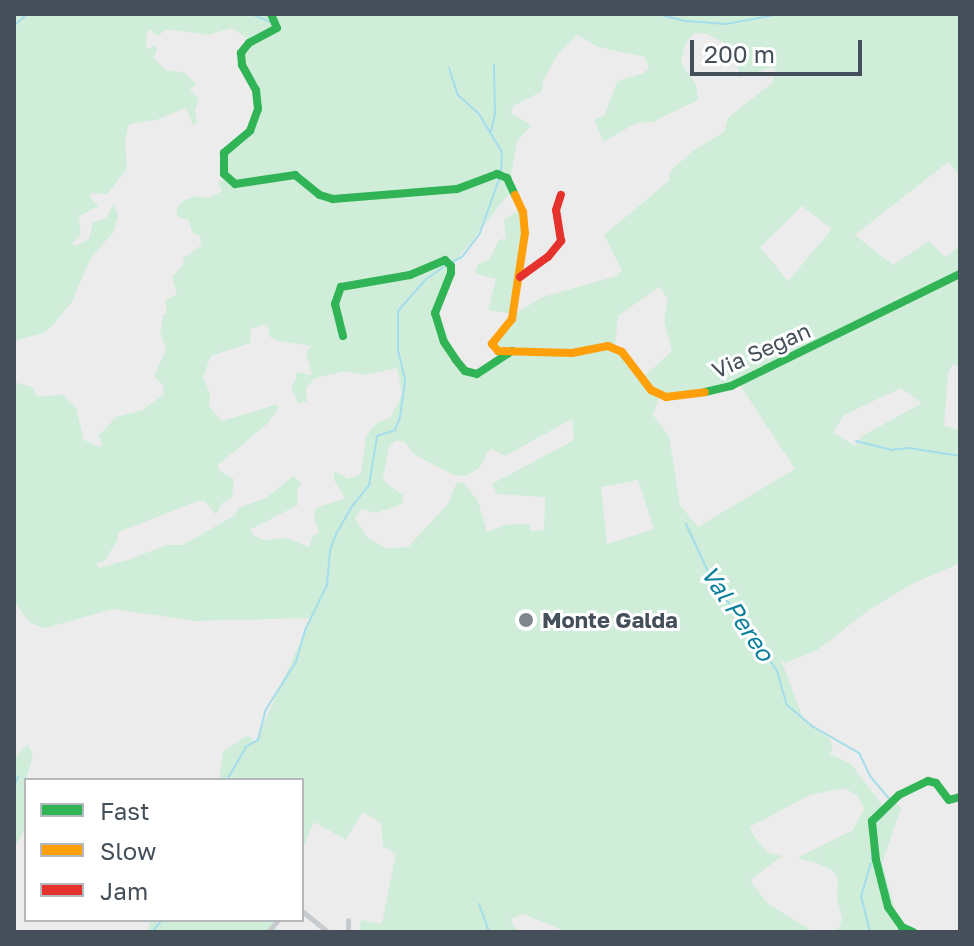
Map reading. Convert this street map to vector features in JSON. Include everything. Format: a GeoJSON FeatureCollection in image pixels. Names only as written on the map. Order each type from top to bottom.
{"type":"FeatureCollection","features":[{"type":"Feature","properties":{"kind":"street"},"geometry":{"type":"LineString","coordinates":[[271,14],[277,28],[249,43],[241,53],[242,65],[256,90],[258,109],[250,131],[224,153],[224,174],[235,184],[295,175],[320,195],[333,199],[457,189],[497,174],[507,178],[523,212],[525,233],[512,319],[492,344],[498,351],[512,351]]}},
{"type":"Feature","properties":{"kind":"street"},"geometry":{"type":"LineString","coordinates":[[520,277],[548,257],[561,241],[556,210],[561,195]]}},
{"type":"Feature","properties":{"kind":"street"},"geometry":{"type":"LineString","coordinates":[[343,336],[335,304],[341,287],[410,275],[445,260],[451,266],[451,273],[435,313],[444,342],[456,360],[465,371],[477,374],[512,351]]}},
{"type":"Feature","properties":{"kind":"street","name":"Via Segan"},"geometry":{"type":"LineString","coordinates":[[512,351],[572,353],[608,346],[622,352],[651,390],[666,397],[691,396],[731,386],[960,274]]}},
{"type":"Feature","properties":{"kind":"street"},"geometry":{"type":"LineString","coordinates":[[913,932],[902,927],[888,907],[876,860],[872,821],[899,795],[928,781],[936,783],[949,800],[960,797]]}},
{"type":"Feature","properties":{"kind":"street"},"geometry":{"type":"LineString","coordinates":[[304,913],[328,932]]}},
{"type":"Feature","properties":{"kind":"street"},"geometry":{"type":"LineString","coordinates":[[348,920],[348,932]]}},
{"type":"Feature","properties":{"kind":"green space"},"geometry":{"type":"Polygon","coordinates":[[[14,14],[960,14],[960,177],[948,162],[855,235],[893,265],[929,241],[945,257],[960,246],[960,369],[953,364],[948,373],[944,426],[960,430],[960,563],[912,584],[869,610],[816,651],[785,663],[780,657],[803,718],[829,738],[833,747],[830,754],[851,764],[885,809],[895,802],[901,808],[882,863],[898,920],[914,932],[837,932],[842,919],[837,898],[838,880],[833,871],[797,858],[853,830],[864,809],[857,795],[844,788],[810,795],[750,827],[767,852],[782,856],[750,880],[768,904],[814,932],[567,932],[523,914],[511,919],[514,927],[523,932],[359,932],[361,920],[382,924],[396,854],[383,846],[381,823],[363,812],[346,840],[314,822],[304,846],[304,778],[219,778],[223,752],[246,736],[251,737],[254,745],[311,618],[195,621],[113,609],[45,628],[30,623],[14,602],[14,382],[32,387],[37,396],[64,395],[76,407],[84,440],[100,447],[102,443],[98,436],[116,417],[143,410],[164,394],[163,385],[154,376],[166,350],[160,333],[163,315],[167,313],[165,300],[177,294],[172,276],[182,267],[184,258],[201,245],[200,236],[192,232],[188,219],[179,218],[176,210],[184,200],[198,196],[208,198],[222,191],[218,182],[226,178],[220,165],[223,154],[249,133],[256,118],[256,92],[239,60],[251,41],[232,28],[208,35],[165,30],[158,36],[150,30],[147,32],[146,49],[154,46],[157,49],[154,58],[166,70],[183,72],[196,84],[190,90],[199,99],[195,111],[197,123],[193,125],[186,108],[156,120],[129,124],[125,141],[127,169],[107,194],[91,193],[90,197],[99,206],[79,216],[81,234],[72,243],[75,246],[89,239],[93,222],[106,218],[114,203],[118,216],[113,233],[92,256],[71,303],[44,333],[14,341],[14,14]],[[694,33],[685,44],[681,63],[696,84],[698,100],[653,122],[636,123],[604,142],[594,120],[605,115],[617,81],[644,73],[649,68],[645,57],[598,47],[577,35],[558,54],[543,81],[542,91],[514,106],[511,113],[531,125],[517,142],[510,180],[516,192],[507,196],[455,262],[437,314],[460,363],[473,372],[487,370],[510,354],[494,345],[513,314],[488,310],[496,279],[475,274],[478,264],[489,260],[499,240],[506,238],[504,220],[521,208],[525,230],[514,314],[543,297],[616,276],[622,270],[604,235],[670,180],[670,171],[693,151],[724,132],[728,118],[772,83],[776,72],[773,67],[739,78],[738,65],[745,52],[742,46],[730,46],[707,34],[694,33]],[[802,206],[760,247],[788,281],[832,229],[802,206]],[[659,287],[618,316],[615,346],[641,379],[672,351],[664,321],[668,299],[659,287]],[[267,324],[251,329],[250,343],[211,356],[203,377],[210,393],[209,406],[222,421],[275,405],[279,407],[267,424],[218,465],[219,470],[234,479],[232,497],[221,504],[216,515],[205,501],[198,501],[118,532],[117,541],[105,560],[97,563],[98,568],[166,545],[183,545],[235,515],[238,508],[266,498],[293,476],[301,483],[297,492],[298,505],[251,529],[253,535],[263,540],[287,538],[309,547],[313,536],[319,533],[314,516],[316,508],[345,498],[334,480],[334,471],[348,479],[361,474],[366,436],[377,423],[390,418],[400,399],[402,393],[397,368],[363,375],[346,371],[315,378],[306,388],[307,401],[298,404],[291,386],[296,380],[296,372],[312,375],[306,352],[311,346],[270,337],[267,324]],[[738,382],[701,395],[660,395],[653,415],[669,436],[680,505],[698,527],[795,469],[738,382]],[[901,388],[844,415],[833,432],[855,446],[862,436],[922,403],[901,388]],[[572,419],[505,456],[490,448],[479,468],[467,476],[454,475],[415,455],[404,441],[395,441],[389,447],[383,477],[404,496],[402,504],[376,513],[362,509],[355,518],[367,537],[386,548],[408,547],[448,504],[456,484],[463,482],[478,501],[487,532],[504,525],[530,524],[531,531],[544,530],[545,497],[497,494],[492,484],[574,440],[572,419]],[[638,480],[601,487],[607,544],[654,529],[638,480]]]}},
{"type":"Feature","properties":{"kind":"green space"},"geometry":{"type":"Polygon","coordinates":[[[28,744],[33,756],[24,778],[24,831],[14,847],[14,759],[28,744]]]}},
{"type":"Feature","properties":{"kind":"green space"},"geometry":{"type":"Polygon","coordinates":[[[149,922],[276,922],[276,932],[149,932],[149,922]]]}},
{"type":"Feature","properties":{"kind":"waterway"},"geometry":{"type":"LineString","coordinates":[[14,26],[27,14]]}},
{"type":"Feature","properties":{"kind":"waterway"},"geometry":{"type":"LineString","coordinates":[[251,14],[271,22]]}},
{"type":"Feature","properties":{"kind":"waterway"},"geometry":{"type":"LineString","coordinates":[[657,14],[686,21],[726,24],[780,14]]}},
{"type":"Feature","properties":{"kind":"waterway"},"geometry":{"type":"LineString","coordinates":[[491,131],[495,114],[494,65]]}},
{"type":"Feature","properties":{"kind":"waterway"},"geometry":{"type":"LineString","coordinates":[[449,68],[458,95],[479,114],[502,152],[501,172]]}},
{"type":"Feature","properties":{"kind":"waterway"},"geometry":{"type":"LineString","coordinates":[[452,262],[462,257],[480,233],[499,179]]}},
{"type":"Feature","properties":{"kind":"waterway"},"geometry":{"type":"LineString","coordinates":[[228,778],[247,746],[258,740],[265,711],[296,662],[306,628],[327,585],[330,550],[336,534],[369,485],[377,436],[395,430],[400,417],[405,380],[398,349],[398,311],[425,280],[445,266]]}},
{"type":"Feature","properties":{"kind":"waterway"},"geometry":{"type":"LineString","coordinates":[[856,441],[891,450],[909,448],[960,456]]}},
{"type":"Feature","properties":{"kind":"waterway","name":"Val Pereo"},"geometry":{"type":"LineString","coordinates":[[686,524],[715,587],[741,617],[777,671],[787,705],[812,726],[859,753],[870,776],[889,799]]}},
{"type":"Feature","properties":{"kind":"waterway"},"geometry":{"type":"LineString","coordinates":[[14,787],[18,777]]}},
{"type":"Feature","properties":{"kind":"waterway","name":"Val Pereo"},"geometry":{"type":"LineString","coordinates":[[877,821],[889,809]]}},
{"type":"Feature","properties":{"kind":"waterway","name":"Val Pereo"},"geometry":{"type":"LineString","coordinates":[[872,853],[872,860]]}},
{"type":"Feature","properties":{"kind":"waterway","name":"Val Pereo"},"geometry":{"type":"LineString","coordinates":[[870,932],[861,897],[871,863]]}},
{"type":"Feature","properties":{"kind":"waterway"},"geometry":{"type":"LineString","coordinates":[[479,904],[489,932]]}},
{"type":"Feature","properties":{"kind":"waterway"},"geometry":{"type":"LineString","coordinates":[[152,932],[160,922]]}},
{"type":"Feature","properties":{"kind":"traffic: fast"},"geometry":{"type":"LineString","coordinates":[[271,14],[277,28],[249,43],[241,53],[242,65],[256,90],[258,109],[250,131],[224,153],[224,174],[235,184],[295,175],[320,195],[333,199],[457,189],[497,174],[507,178],[515,195]]}},
{"type":"Feature","properties":{"kind":"traffic: fast"},"geometry":{"type":"LineString","coordinates":[[343,336],[335,304],[341,287],[410,275],[445,260],[451,266],[451,273],[435,313],[444,342],[456,360],[465,371],[477,374],[512,351]]}},
{"type":"Feature","properties":{"kind":"traffic: fast"},"geometry":{"type":"LineString","coordinates":[[705,392],[731,386],[960,274]]}},
{"type":"Feature","properties":{"kind":"traffic: fast"},"geometry":{"type":"LineString","coordinates":[[913,932],[902,927],[888,907],[876,860],[872,821],[899,795],[928,781],[936,783],[949,800],[960,797]]}},
{"type":"Feature","properties":{"kind":"traffic: slow"},"geometry":{"type":"LineString","coordinates":[[515,195],[523,212],[525,233],[512,319],[492,344],[498,351],[572,353],[608,346],[622,352],[651,390],[666,397],[705,392]]}},
{"type":"Feature","properties":{"kind":"traffic: jam"},"geometry":{"type":"LineString","coordinates":[[520,277],[548,257],[561,241],[556,210],[561,195]]}},
{"type":"Feature","properties":{"kind":"place","name":"Monte Galda"},"geometry":{"type":"Point","coordinates":[526,620]}}]}
